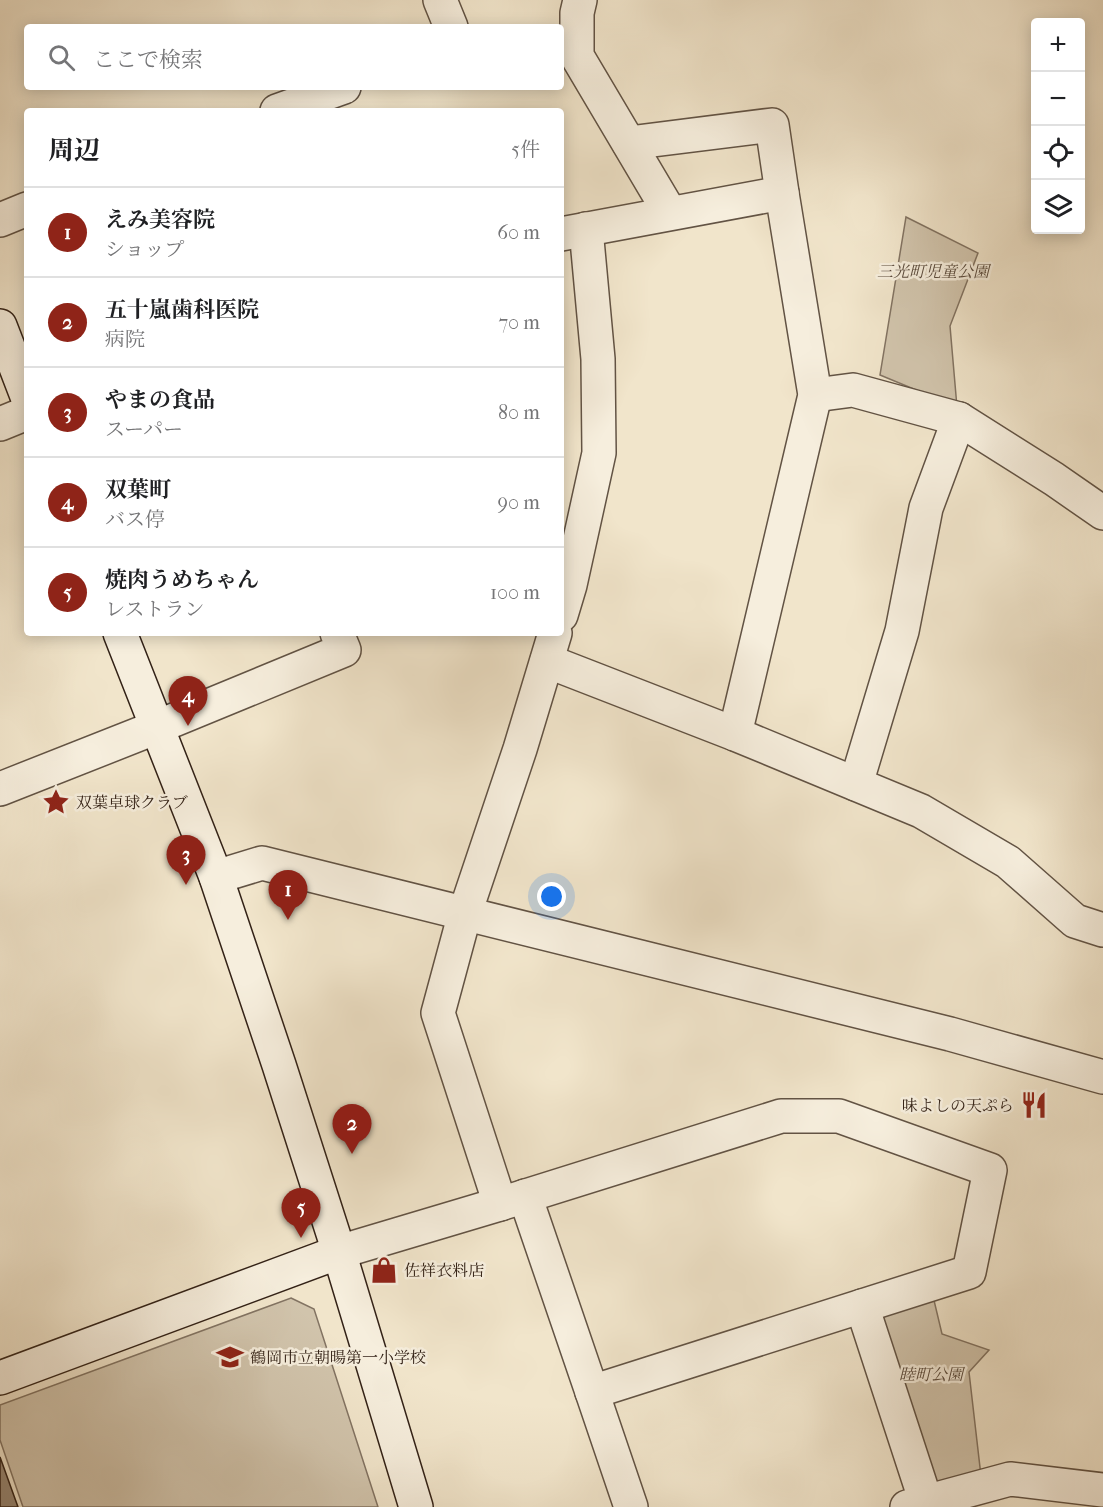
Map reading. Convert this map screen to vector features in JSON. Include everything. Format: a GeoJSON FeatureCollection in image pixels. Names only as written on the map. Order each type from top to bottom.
{"type":"FeatureCollection","features":[{"type":"Feature","properties":{"kind":"street"},"geometry":{"type":"LineString","coordinates":[[440,0],[450,24]]}},
{"type":"Feature","properties":{"kind":"street"},"geometry":{"type":"LineString","coordinates":[[580,0],[577,13],[577,56],[670,213]]}},
{"type":"Feature","properties":{"kind":"street"},"geometry":{"type":"LineString","coordinates":[[285,108],[336,90]]}},
{"type":"Feature","properties":{"kind":"street"},"geometry":{"type":"LineString","coordinates":[[629,143],[772,125],[815,394],[735,734]]}},
{"type":"Feature","properties":{"kind":"street"},"geometry":{"type":"LineString","coordinates":[[564,594],[599,453],[598,359],[574,232],[782,193]]}},
{"type":"Feature","properties":{"kind":"street"},"geometry":{"type":"LineString","coordinates":[[0,220],[24,210]]}},
{"type":"Feature","properties":{"kind":"street"},"geometry":{"type":"LineString","coordinates":[[0,326],[24,388]]}},
{"type":"Feature","properties":{"kind":"street"},"geometry":{"type":"LineString","coordinates":[[815,394],[853,390],[959,419],[1103,513]]}},
{"type":"Feature","properties":{"kind":"street"},"geometry":{"type":"LineString","coordinates":[[0,424],[24,414]]}},
{"type":"Feature","properties":{"kind":"street"},"geometry":{"type":"LineString","coordinates":[[856,784],[902,631],[926,508],[959,419]]}},
{"type":"Feature","properties":{"kind":"street"},"geometry":{"type":"LineString","coordinates":[[121,636],[216,877],[339,1252],[416,1507]]}},
{"type":"Feature","properties":{"kind":"street"},"geometry":{"type":"LineString","coordinates":[[0,789],[344,650],[338,636]]}},
{"type":"Feature","properties":{"kind":"street"},"geometry":{"type":"LineString","coordinates":[[631,1507],[592,1392],[438,1013],[465,914],[551,647],[735,734],[921,811],[1008,862],[1075,921],[1103,930]]}},
{"type":"Feature","properties":{"kind":"street"},"geometry":{"type":"LineString","coordinates":[[216,877],[262,863],[950,1034],[1103,1077]]}},
{"type":"Feature","properties":{"kind":"street"},"geometry":{"type":"LineString","coordinates":[[0,1378],[339,1252],[781,1116],[839,1116],[990,1170],[969,1272],[592,1392]]}},
{"type":"Feature","properties":{"kind":"street"},"geometry":{"type":"LineString","coordinates":[[862,1306],[916,1504],[1010,1479],[1103,1490]]}},
{"type":"Feature","properties":{"kind":"green space","name":"三光町児童公園"},"geometry":{"type":"Polygon","coordinates":[[[906,217],[978,253],[950,326],[957,407],[880,375],[906,217]]]}},
{"type":"Feature","properties":{"kind":"green space","name":"睦町公園"},"geometry":{"type":"Polygon","coordinates":[[[932,1292],[942,1334],[989,1350],[969,1372],[981,1476],[930,1495],[868,1308],[932,1292]]]}},
{"type":"Feature","properties":{"kind":"green space","name":"鶴岡市立朝暘第一小学校"},"geometry":{"type":"Polygon","coordinates":[[[291,1298],[314,1309],[378,1507],[23,1507],[0,1440],[0,1405],[291,1298]]]}},
{"type":"Feature","properties":{"kind":"building"},"geometry":{"type":"Polygon","coordinates":[[[0,1457],[18,1507],[0,1507],[0,1457]]]}},
{"type":"Feature","properties":{"kind":"place","name":"双葉町"},"geometry":{"type":"Point","coordinates":[188,726]}},
{"type":"Feature","properties":{"kind":"place","name":"双葉卓球クラブ"},"geometry":{"type":"Point","coordinates":[56,802]}},
{"type":"Feature","properties":{"kind":"place","name":"やまの食品"},"geometry":{"type":"Point","coordinates":[186,885]}},
{"type":"Feature","properties":{"kind":"place","name":"えみ美容院"},"geometry":{"type":"Point","coordinates":[288,920]}},
{"type":"Feature","properties":{"kind":"place","name":"味よしの天ぷら"},"geometry":{"type":"Point","coordinates":[1034,1105]}},
{"type":"Feature","properties":{"kind":"place","name":"五十嵐歯科医院"},"geometry":{"type":"Point","coordinates":[352,1154]}},
{"type":"Feature","properties":{"kind":"place","name":"焼肉うめちゃん"},"geometry":{"type":"Point","coordinates":[301,1238]}},
{"type":"Feature","properties":{"kind":"place","name":"佐祥衣料店"},"geometry":{"type":"Point","coordinates":[384,1270]}},
{"type":"Feature","properties":{"kind":"place","name":"鶴岡市立朝暘第一小学校"},"geometry":{"type":"Point","coordinates":[230,1357]}}]}
